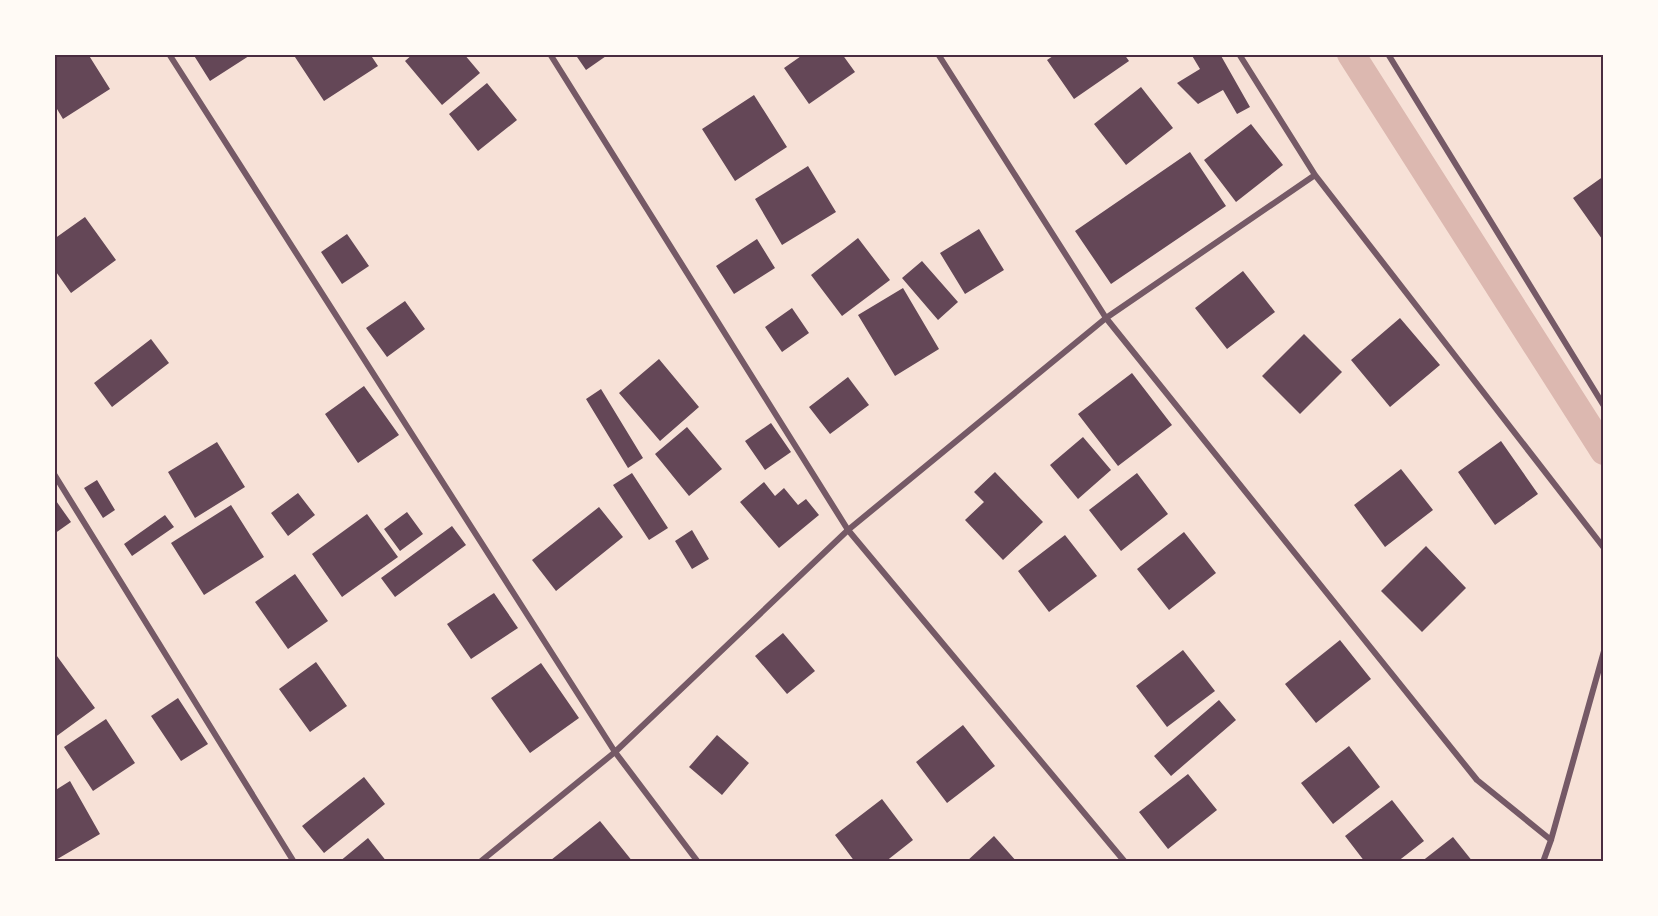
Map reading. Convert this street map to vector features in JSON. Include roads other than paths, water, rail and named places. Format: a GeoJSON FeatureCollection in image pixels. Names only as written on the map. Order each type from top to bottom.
{"type":"FeatureCollection","features":[{"type":"Feature","properties":{"kind":"street"},"geometry":{"type":"LineString","coordinates":[[169,54],[615,752],[698,862]]}},
{"type":"Feature","properties":{"kind":"street"},"geometry":{"type":"LineString","coordinates":[[550,54],[848,530],[1125,862]]}},
{"type":"Feature","properties":{"kind":"street"},"geometry":{"type":"LineString","coordinates":[[938,54],[1106,318],[1477,780],[1551,840]]}},
{"type":"Feature","properties":{"kind":"street"},"geometry":{"type":"LineString","coordinates":[[1239,54],[1315,176],[1604,548]]}},
{"type":"Feature","properties":{"kind":"street"},"geometry":{"type":"LineString","coordinates":[[1388,54],[1604,406]]}},
{"type":"Feature","properties":{"kind":"street"},"geometry":{"type":"LineString","coordinates":[[480,862],[615,752],[848,530],[1106,318],[1315,176]]}},
{"type":"Feature","properties":{"kind":"street"},"geometry":{"type":"LineString","coordinates":[[54,474],[294,862]]}},
{"type":"Feature","properties":{"kind":"street"},"geometry":{"type":"LineString","coordinates":[[1543,862],[1604,651]]}},
{"type":"Feature","properties":{"kind":"waterway"},"geometry":{"type":"LineString","coordinates":[[1351,54],[1604,451]]}}]}
